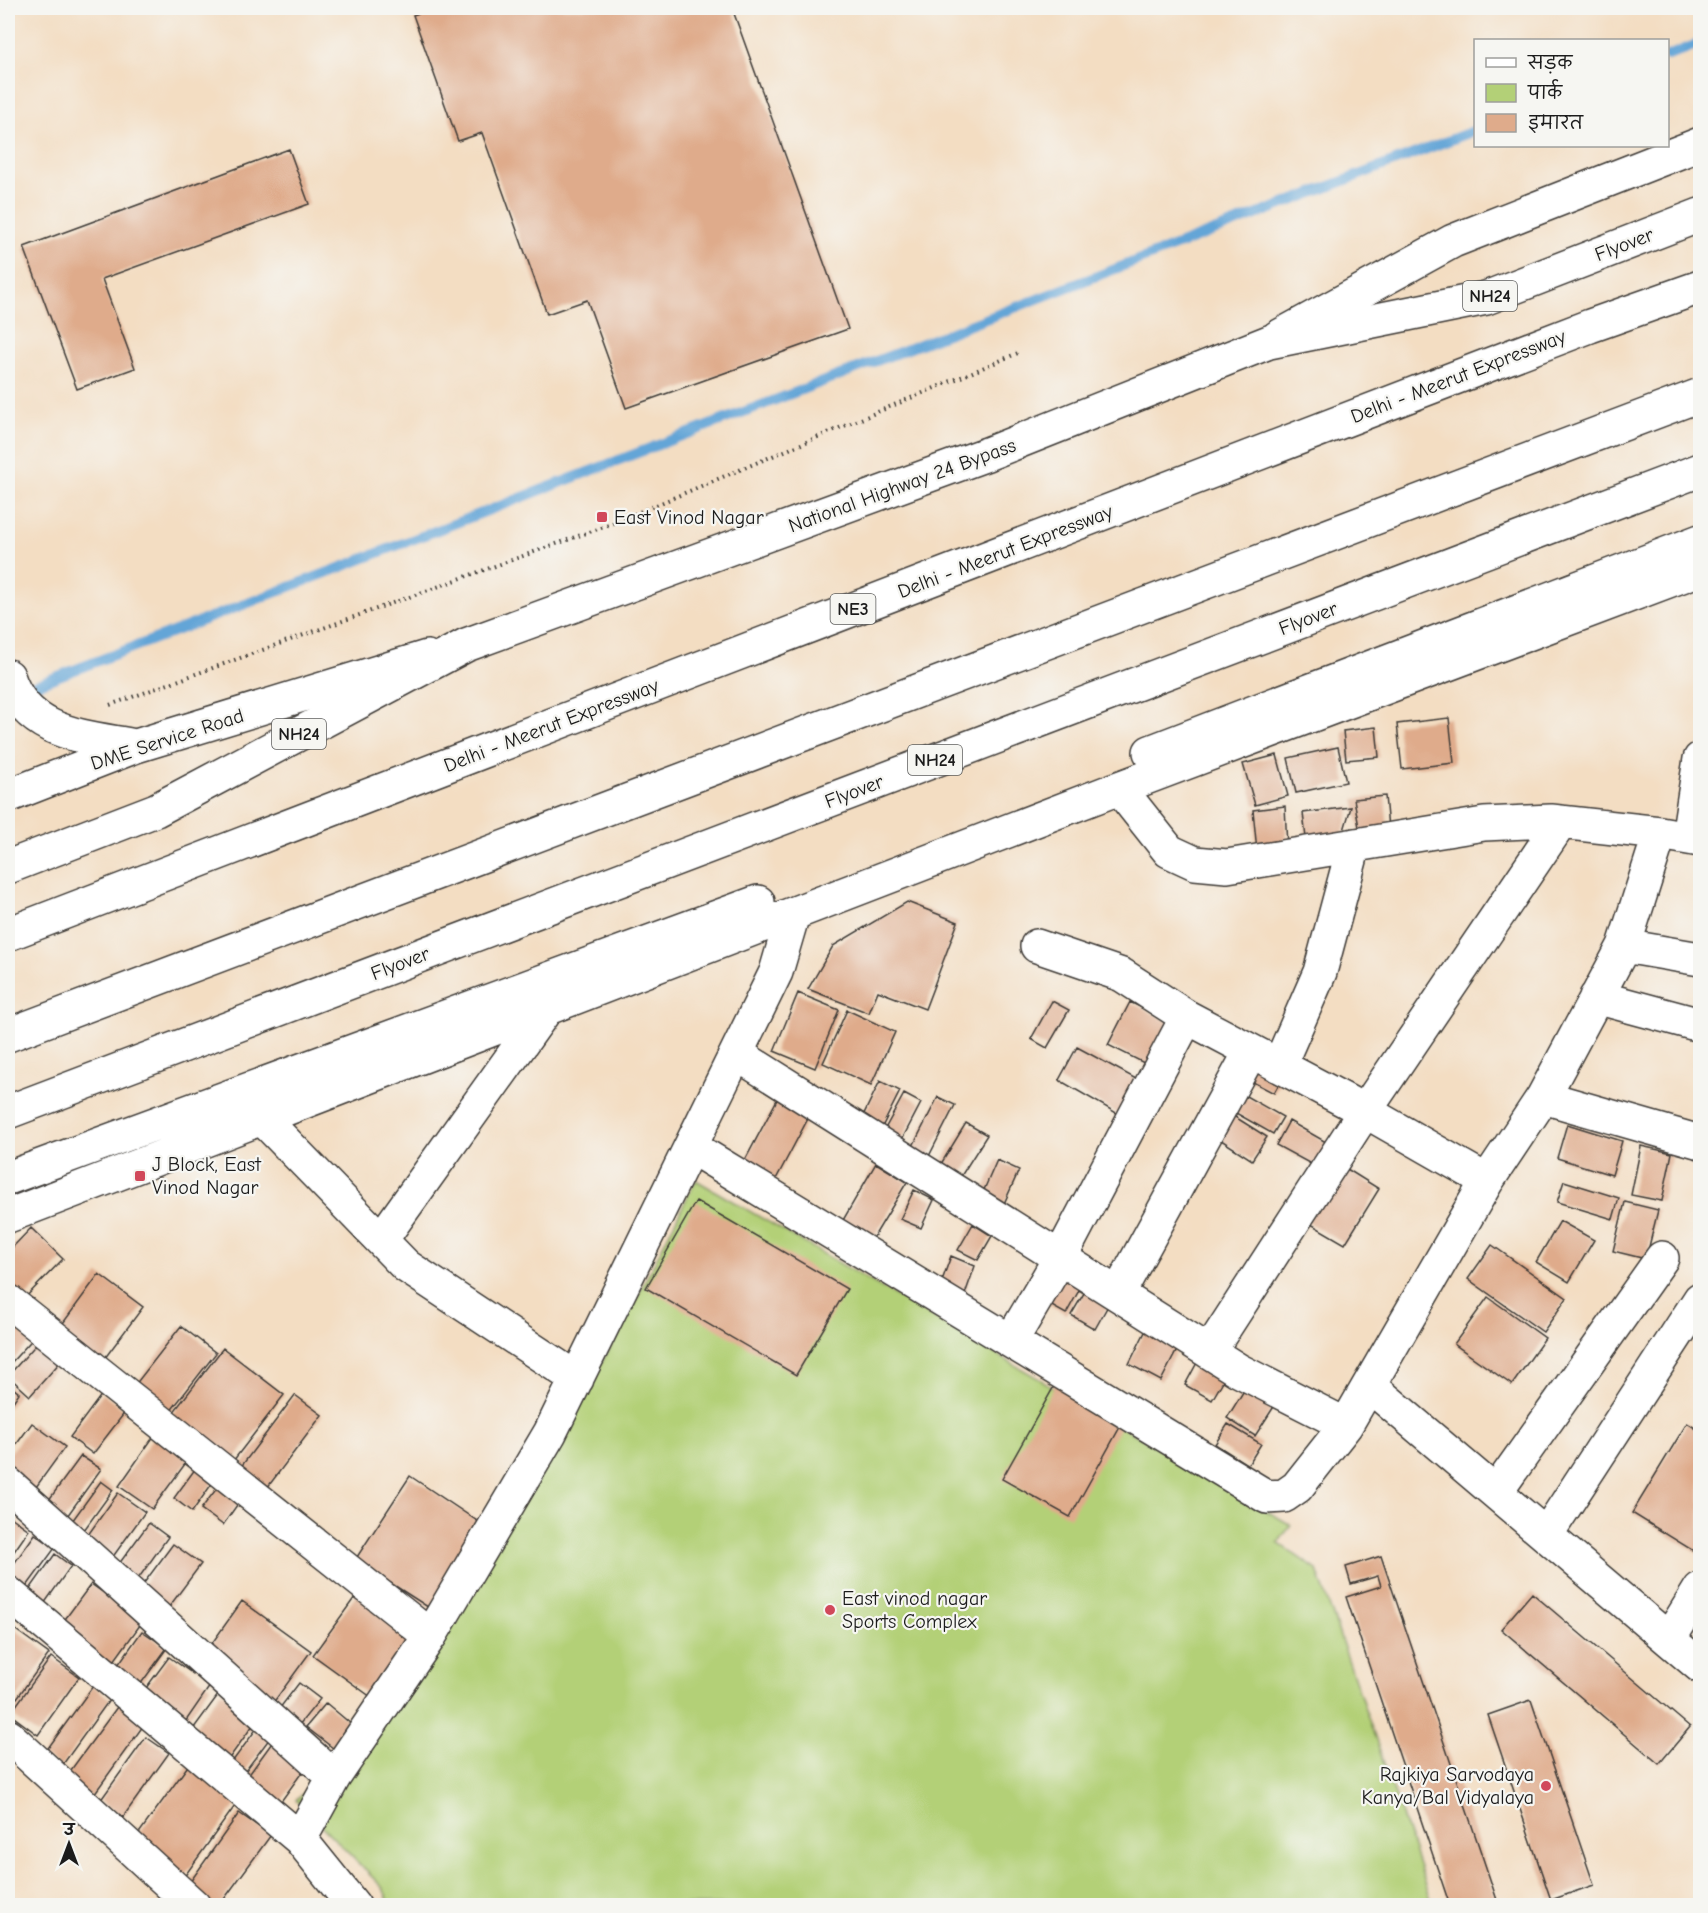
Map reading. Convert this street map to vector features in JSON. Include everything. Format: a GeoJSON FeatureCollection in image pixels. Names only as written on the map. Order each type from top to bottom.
{"type":"FeatureCollection","features":[{"type":"Feature","properties":{"kind":"main road"},"geometry":{"type":"LineString","coordinates":[[1269,342],[1453,241],[1701,144]]}},
{"type":"Feature","properties":{"kind":"main road","name":"Flyover"},"geometry":{"type":"LineString","coordinates":[[1269,342],[1486,298],[1701,214]]}},
{"type":"Feature","properties":{"kind":"main road","name":"Delhi - Meerut Expressway"},"geometry":{"type":"LineString","coordinates":[[8,934],[1590,326],[1701,287]]}},
{"type":"Feature","properties":{"kind":"main road","name":"National Highway 24 Bypass"},"geometry":{"type":"LineString","coordinates":[[466,645],[987,454],[1269,342]]}},
{"type":"Feature","properties":{"kind":"main road"},"geometry":{"type":"LineString","coordinates":[[8,1035],[1701,395]]}},
{"type":"Feature","properties":{"kind":"main road","name":"Flyover"},"geometry":{"type":"LineString","coordinates":[[8,1112],[1701,470]]}},
{"type":"Feature","properties":{"kind":"main road"},"geometry":{"type":"LineString","coordinates":[[8,1178],[730,913],[1701,541]]}},
{"type":"Feature","properties":{"kind":"main road"},"geometry":{"type":"LineString","coordinates":[[8,1216],[1119,788],[1701,569]]}},
{"type":"Feature","properties":{"kind":"main road","name":"DME Service Road"},"geometry":{"type":"LineString","coordinates":[[8,796],[136,746],[466,645]]}},
{"type":"Feature","properties":{"kind":"main road","name":"NH24"},"geometry":{"type":"LineString","coordinates":[[8,867],[156,810],[466,645]]}},
{"type":"Feature","properties":{"kind":"main road"},"geometry":{"type":"LineString","coordinates":[[8,676],[13,693],[39,722],[68,733],[136,746]]}},
{"type":"Feature","properties":{"kind":"main road"},"geometry":{"type":"LineString","coordinates":[[691,1147],[1267,1497],[1284,1496],[1297,1487],[1346,1425],[1487,1181],[1543,1097],[1683,837],[1701,759]]}},
{"type":"Feature","properties":{"kind":"main road"},"geometry":{"type":"LineString","coordinates":[[1119,788],[1169,851],[1195,863],[1227,866],[1484,824],[1561,822],[1683,837]]}},
{"type":"Feature","properties":{"kind":"main road"},"geometry":{"type":"LineString","coordinates":[[1209,1352],[1365,1111],[1561,822]]}},
{"type":"Feature","properties":{"kind":"main road"},"geometry":{"type":"LineString","coordinates":[[1279,1066],[1320,972],[1354,845]]}},
{"type":"Feature","properties":{"kind":"main road"},"geometry":{"type":"LineString","coordinates":[[300,1839],[334,1777],[430,1636],[550,1433],[776,972],[793,914]]}},
{"type":"Feature","properties":{"kind":"main road"},"geometry":{"type":"LineString","coordinates":[[1037,946],[1122,975],[1187,1017],[1365,1111],[1487,1181]]}},
{"type":"Feature","properties":{"kind":"main road"},"geometry":{"type":"LineString","coordinates":[[1624,946],[1701,959]]}},
{"type":"Feature","properties":{"kind":"main road"},"geometry":{"type":"LineString","coordinates":[[1596,997],[1701,1025]]}},
{"type":"Feature","properties":{"kind":"main road"},"geometry":{"type":"LineString","coordinates":[[381,1240],[547,1008]]}},
{"type":"Feature","properties":{"kind":"main road"},"geometry":{"type":"LineString","coordinates":[[1011,1341],[1060,1258],[1187,1017]]}},
{"type":"Feature","properties":{"kind":"main road"},"geometry":{"type":"LineString","coordinates":[[1118,1294],[1251,1051]]}},
{"type":"Feature","properties":{"kind":"main road"},"geometry":{"type":"LineString","coordinates":[[737,1054],[1238,1370],[1346,1425]]}},
{"type":"Feature","properties":{"kind":"main road"},"geometry":{"type":"LineString","coordinates":[[1543,1097],[1701,1142]]}},
{"type":"Feature","properties":{"kind":"main road"},"geometry":{"type":"LineString","coordinates":[[262,1118],[406,1266],[577,1379]]}},
{"type":"Feature","properties":{"kind":"main road"},"geometry":{"type":"LineString","coordinates":[[1496,1492],[1662,1258]]}},
{"type":"Feature","properties":{"kind":"main road"},"geometry":{"type":"LineString","coordinates":[[1546,1535],[1701,1299]]}},
{"type":"Feature","properties":{"kind":"main road"},"geometry":{"type":"LineString","coordinates":[[8,1301],[430,1636]]}},
{"type":"Feature","properties":{"kind":"main road"},"geometry":{"type":"LineString","coordinates":[[1370,1386],[1701,1666]]}},
{"type":"Feature","properties":{"kind":"main road"},"geometry":{"type":"LineString","coordinates":[[8,1484],[334,1777]]}},
{"type":"Feature","properties":{"kind":"main road"},"geometry":{"type":"LineString","coordinates":[[1669,1639],[1701,1589]]}},
{"type":"Feature","properties":{"kind":"main road"},"geometry":{"type":"LineString","coordinates":[[8,1593],[300,1839],[354,1905]]}},
{"type":"Feature","properties":{"kind":"main road"},"geometry":{"type":"LineString","coordinates":[[8,1736],[194,1905]]}},
{"type":"Feature","properties":{"kind":"path"},"geometry":{"type":"LineString","coordinates":[[106,706],[606,526],[1018,353]]}},
{"type":"Feature","properties":{"kind":"green space"},"geometry":{"type":"Polygon","coordinates":[[[696,1180],[1291,1525],[1278,1543],[1317,1570],[1433,1905],[390,1905],[383,1888],[296,1800],[347,1756],[466,1596],[620,1331],[696,1180]]]}},
{"type":"Feature","properties":{"kind":"building"},"geometry":{"type":"Polygon","coordinates":[[[433,8],[732,8],[848,329],[626,408],[587,300],[547,314],[482,133],[458,141],[413,15],[433,8]]]}},
{"type":"Feature","properties":{"kind":"building"},"geometry":{"type":"Polygon","coordinates":[[[289,149],[309,204],[102,279],[135,368],[77,389],[24,247],[289,149]]]}},
{"type":"Feature","properties":{"kind":"building"},"geometry":{"type":"Polygon","coordinates":[[[1449,718],[1454,763],[1402,769],[1397,724],[1449,718]]]}},
{"type":"Feature","properties":{"kind":"building"},"geometry":{"type":"Polygon","coordinates":[[[1376,727],[1379,757],[1346,760],[1343,731],[1376,727]]]}},
{"type":"Feature","properties":{"kind":"building"},"geometry":{"type":"Polygon","coordinates":[[[1338,747],[1346,782],[1296,793],[1288,758],[1338,747]]]}},
{"type":"Feature","properties":{"kind":"building"},"geometry":{"type":"Polygon","coordinates":[[[1277,755],[1288,796],[1255,805],[1243,764],[1277,755]]]}},
{"type":"Feature","properties":{"kind":"building"},"geometry":{"type":"Polygon","coordinates":[[[1385,796],[1388,828],[1360,833],[1354,799],[1385,796]]]}},
{"type":"Feature","properties":{"kind":"building"},"geometry":{"type":"Polygon","coordinates":[[[1285,806],[1287,847],[1257,851],[1253,810],[1285,806]]]}},
{"type":"Feature","properties":{"kind":"building"},"geometry":{"type":"Polygon","coordinates":[[[1351,807],[1342,837],[1307,846],[1303,813],[1351,807]]]}},
{"type":"Feature","properties":{"kind":"building"},"geometry":{"type":"Polygon","coordinates":[[[907,902],[958,922],[925,1009],[878,991],[869,1013],[808,989],[833,946],[907,902]]]}},
{"type":"Feature","properties":{"kind":"building"},"geometry":{"type":"Polygon","coordinates":[[[798,993],[839,1010],[815,1068],[774,1051],[798,993]]]}},
{"type":"Feature","properties":{"kind":"building"},"geometry":{"type":"Polygon","coordinates":[[[1052,1001],[1069,1010],[1047,1048],[1031,1039],[1052,1001]]]}},
{"type":"Feature","properties":{"kind":"building"},"geometry":{"type":"Polygon","coordinates":[[[1130,1002],[1170,1022],[1148,1065],[1108,1045],[1130,1002]]]}},
{"type":"Feature","properties":{"kind":"building"},"geometry":{"type":"Polygon","coordinates":[[[847,1010],[895,1032],[871,1085],[823,1063],[847,1010]]]}},
{"type":"Feature","properties":{"kind":"building"},"geometry":{"type":"Polygon","coordinates":[[[1077,1047],[1138,1080],[1118,1114],[1059,1080],[1077,1047]]]}},
{"type":"Feature","properties":{"kind":"building"},"geometry":{"type":"Polygon","coordinates":[[[1254,1061],[1283,1076],[1274,1093],[1245,1078],[1254,1061]]]}},
{"type":"Feature","properties":{"kind":"building"},"geometry":{"type":"Polygon","coordinates":[[[880,1081],[900,1091],[879,1133],[859,1124],[880,1081]]]}},
{"type":"Feature","properties":{"kind":"building"},"geometry":{"type":"Polygon","coordinates":[[[1237,1091],[1283,1117],[1273,1134],[1227,1108],[1237,1091]]]}},
{"type":"Feature","properties":{"kind":"building"},"geometry":{"type":"Polygon","coordinates":[[[780,1094],[812,1111],[775,1181],[743,1164],[780,1094]]]}},
{"type":"Feature","properties":{"kind":"building"},"geometry":{"type":"Polygon","coordinates":[[[904,1094],[921,1103],[898,1147],[880,1138],[904,1094]]]}},
{"type":"Feature","properties":{"kind":"building"},"geometry":{"type":"Polygon","coordinates":[[[938,1097],[955,1105],[928,1158],[911,1150],[938,1097]]]}},
{"type":"Feature","properties":{"kind":"building"},"geometry":{"type":"Polygon","coordinates":[[[1232,1115],[1267,1137],[1252,1160],[1218,1138],[1232,1115]]]}},
{"type":"Feature","properties":{"kind":"building"},"geometry":{"type":"Polygon","coordinates":[[[1289,1121],[1333,1146],[1320,1169],[1276,1145],[1289,1121]]]}},
{"type":"Feature","properties":{"kind":"building"},"geometry":{"type":"Polygon","coordinates":[[[966,1123],[987,1135],[956,1184],[936,1172],[966,1123]]]}},
{"type":"Feature","properties":{"kind":"building"},"geometry":{"type":"Polygon","coordinates":[[[1567,1124],[1622,1141],[1612,1175],[1557,1158],[1567,1124]]]}},
{"type":"Feature","properties":{"kind":"building"},"geometry":{"type":"Polygon","coordinates":[[[1641,1146],[1672,1153],[1662,1201],[1631,1195],[1641,1146]]]}},
{"type":"Feature","properties":{"kind":"building"},"geometry":{"type":"Polygon","coordinates":[[[997,1160],[1019,1170],[1002,1208],[980,1199],[997,1160]]]}},
{"type":"Feature","properties":{"kind":"building"},"geometry":{"type":"Polygon","coordinates":[[[876,1163],[907,1182],[872,1240],[839,1227],[876,1163]]]}},
{"type":"Feature","properties":{"kind":"building"},"geometry":{"type":"Polygon","coordinates":[[[1339,1164],[1379,1189],[1345,1244],[1304,1220],[1339,1164]]]}},
{"type":"Feature","properties":{"kind":"building"},"geometry":{"type":"Polygon","coordinates":[[[1564,1181],[1619,1198],[1613,1219],[1557,1202],[1564,1181]]]}},
{"type":"Feature","properties":{"kind":"building"},"geometry":{"type":"Polygon","coordinates":[[[914,1190],[934,1200],[921,1228],[900,1219],[914,1190]]]}},
{"type":"Feature","properties":{"kind":"building"},"geometry":{"type":"Polygon","coordinates":[[[696,1201],[847,1289],[796,1375],[646,1288],[696,1201]]]}},
{"type":"Feature","properties":{"kind":"building"},"geometry":{"type":"Polygon","coordinates":[[[1625,1202],[1658,1210],[1646,1259],[1613,1251],[1625,1202]]]}},
{"type":"Feature","properties":{"kind":"building"},"geometry":{"type":"Polygon","coordinates":[[[1560,1221],[1594,1240],[1569,1282],[1536,1262],[1560,1221]]]}},
{"type":"Feature","properties":{"kind":"building"},"geometry":{"type":"Polygon","coordinates":[[[973,1224],[992,1236],[978,1260],[958,1250],[973,1224]]]}},
{"type":"Feature","properties":{"kind":"building"},"geometry":{"type":"Polygon","coordinates":[[[31,1228],[63,1259],[17,1306],[8,1297],[8,1252],[31,1228]]]}},
{"type":"Feature","properties":{"kind":"building"},"geometry":{"type":"Polygon","coordinates":[[[1492,1245],[1567,1298],[1543,1332],[1468,1279],[1492,1245]]]}},
{"type":"Feature","properties":{"kind":"building"},"geometry":{"type":"Polygon","coordinates":[[[951,1256],[975,1266],[963,1300],[939,1289],[951,1256]]]}},
{"type":"Feature","properties":{"kind":"building"},"geometry":{"type":"Polygon","coordinates":[[[1056,1269],[1083,1283],[1066,1314],[1039,1299],[1056,1269]]]}},
{"type":"Feature","properties":{"kind":"building"},"geometry":{"type":"Polygon","coordinates":[[[99,1274],[143,1307],[99,1366],[55,1334],[99,1274]]]}},
{"type":"Feature","properties":{"kind":"building"},"geometry":{"type":"Polygon","coordinates":[[[1087,1288],[1110,1302],[1095,1329],[1071,1315],[1087,1288]]]}},
{"type":"Feature","properties":{"kind":"building"},"geometry":{"type":"Polygon","coordinates":[[[1488,1297],[1545,1338],[1512,1385],[1454,1344],[1488,1297]]]}},
{"type":"Feature","properties":{"kind":"building"},"geometry":{"type":"Polygon","coordinates":[[[19,1313],[39,1332],[8,1366],[8,1325],[19,1313]]]}},
{"type":"Feature","properties":{"kind":"building"},"geometry":{"type":"Polygon","coordinates":[[[181,1326],[216,1353],[166,1417],[131,1390],[181,1326]]]}},
{"type":"Feature","properties":{"kind":"building"},"geometry":{"type":"Polygon","coordinates":[[[1147,1328],[1180,1344],[1161,1381],[1129,1364],[1147,1328]]]}},
{"type":"Feature","properties":{"kind":"building"},"geometry":{"type":"Polygon","coordinates":[[[40,1340],[62,1360],[30,1396],[8,1376],[40,1340]]]}},
{"type":"Feature","properties":{"kind":"building"},"geometry":{"type":"Polygon","coordinates":[[[223,1348],[284,1395],[230,1465],[169,1418],[223,1348]]]}},
{"type":"Feature","properties":{"kind":"building"},"geometry":{"type":"Polygon","coordinates":[[[1199,1359],[1227,1374],[1212,1400],[1185,1385],[1199,1359]]]}},
{"type":"Feature","properties":{"kind":"building"},"geometry":{"type":"Polygon","coordinates":[[[1057,1381],[1125,1418],[1070,1517],[1002,1479],[1057,1381]]]}},
{"type":"Feature","properties":{"kind":"building"},"geometry":{"type":"Polygon","coordinates":[[[8,1384],[19,1393],[8,1409],[8,1384]]]}},
{"type":"Feature","properties":{"kind":"building"},"geometry":{"type":"Polygon","coordinates":[[[1248,1384],[1277,1402],[1255,1436],[1227,1418],[1248,1384]]]}},
{"type":"Feature","properties":{"kind":"building"},"geometry":{"type":"Polygon","coordinates":[[[102,1394],[126,1411],[93,1454],[70,1437],[102,1394]]]}},
{"type":"Feature","properties":{"kind":"building"},"geometry":{"type":"Polygon","coordinates":[[[295,1395],[322,1415],[264,1492],[237,1472],[295,1395]]]}},
{"type":"Feature","properties":{"kind":"building"},"geometry":{"type":"Polygon","coordinates":[[[32,1423],[65,1447],[31,1494],[8,1477],[8,1456],[32,1423]]]}},
{"type":"Feature","properties":{"kind":"building"},"geometry":{"type":"Polygon","coordinates":[[[1687,1423],[1700,1431],[1700,1555],[1632,1513],[1687,1423]]]}},
{"type":"Feature","properties":{"kind":"building"},"geometry":{"type":"Polygon","coordinates":[[[1228,1424],[1261,1444],[1248,1465],[1215,1444],[1228,1424]]]}},
{"type":"Feature","properties":{"kind":"building"},"geometry":{"type":"Polygon","coordinates":[[[154,1436],[188,1460],[152,1509],[119,1486],[154,1436]]]}},
{"type":"Feature","properties":{"kind":"building"},"geometry":{"type":"Polygon","coordinates":[[[81,1456],[101,1469],[60,1526],[40,1512],[81,1456]]]}},
{"type":"Feature","properties":{"kind":"building"},"geometry":{"type":"Polygon","coordinates":[[[198,1465],[216,1478],[192,1512],[174,1498],[198,1465]]]}},
{"type":"Feature","properties":{"kind":"building"},"geometry":{"type":"Polygon","coordinates":[[[410,1476],[489,1529],[434,1611],[355,1560],[410,1476]]]}},
{"type":"Feature","properties":{"kind":"building"},"geometry":{"type":"Polygon","coordinates":[[[101,1481],[113,1490],[79,1537],[67,1528],[101,1481]]]}},
{"type":"Feature","properties":{"kind":"building"},"geometry":{"type":"Polygon","coordinates":[[[221,1483],[242,1498],[223,1525],[201,1509],[221,1483]]]}},
{"type":"Feature","properties":{"kind":"building"},"geometry":{"type":"Polygon","coordinates":[[[118,1493],[145,1512],[107,1565],[80,1546],[118,1493]]]}},
{"type":"Feature","properties":{"kind":"building"},"geometry":{"type":"Polygon","coordinates":[[[8,1515],[29,1530],[8,1560],[8,1515]]]}},
{"type":"Feature","properties":{"kind":"building"},"geometry":{"type":"Polygon","coordinates":[[[149,1523],[168,1537],[133,1586],[113,1572],[149,1523]]]}},
{"type":"Feature","properties":{"kind":"building"},"geometry":{"type":"Polygon","coordinates":[[[35,1534],[55,1548],[19,1597],[8,1589],[8,1572],[35,1534]]]}},
{"type":"Feature","properties":{"kind":"building"},"geometry":{"type":"Polygon","coordinates":[[[173,1544],[201,1564],[169,1607],[141,1587],[173,1544]]]}},
{"type":"Feature","properties":{"kind":"building"},"geometry":{"type":"Polygon","coordinates":[[[55,1554],[71,1566],[39,1611],[23,1599],[55,1554]]]}},
{"type":"Feature","properties":{"kind":"building"},"geometry":{"type":"Polygon","coordinates":[[[1381,1556],[1499,1906],[1450,1906],[1346,1597],[1381,1586],[1378,1576],[1351,1584],[1346,1567],[1381,1556]]]}},
{"type":"Feature","properties":{"kind":"building"},"geometry":{"type":"Polygon","coordinates":[[[91,1584],[143,1621],[109,1668],[57,1630],[91,1584]]]}},
{"type":"Feature","properties":{"kind":"building"},"geometry":{"type":"Polygon","coordinates":[[[360,1590],[426,1637],[378,1702],[313,1655],[360,1590]]]}},
{"type":"Feature","properties":{"kind":"building"},"geometry":{"type":"Polygon","coordinates":[[[1532,1593],[1690,1727],[1659,1764],[1501,1629],[1532,1593]]]}},
{"type":"Feature","properties":{"kind":"building"},"geometry":{"type":"Polygon","coordinates":[[[242,1601],[311,1651],[273,1703],[205,1653],[242,1601]]]}},
{"type":"Feature","properties":{"kind":"building"},"geometry":{"type":"Polygon","coordinates":[[[13,1628],[49,1654],[17,1698],[8,1692],[8,1636],[13,1628]]]}},
{"type":"Feature","properties":{"kind":"building"},"geometry":{"type":"Polygon","coordinates":[[[142,1631],[167,1648],[137,1689],[113,1672],[142,1631]]]}},
{"type":"Feature","properties":{"kind":"building"},"geometry":{"type":"Polygon","coordinates":[[[51,1657],[79,1677],[38,1735],[10,1714],[51,1657]]]}},
{"type":"Feature","properties":{"kind":"building"},"geometry":{"type":"Polygon","coordinates":[[[169,1657],[210,1686],[179,1731],[137,1700],[169,1657]]]}},
{"type":"Feature","properties":{"kind":"building"},"geometry":{"type":"Polygon","coordinates":[[[299,1683],[320,1699],[299,1725],[279,1709],[299,1683]]]}},
{"type":"Feature","properties":{"kind":"building"},"geometry":{"type":"Polygon","coordinates":[[[93,1686],[110,1699],[61,1767],[43,1755],[93,1686]]]}},
{"type":"Feature","properties":{"kind":"building"},"geometry":{"type":"Polygon","coordinates":[[[221,1691],[258,1718],[223,1767],[185,1740],[221,1691]]]}},
{"type":"Feature","properties":{"kind":"building"},"geometry":{"type":"Polygon","coordinates":[[[1531,1700],[1594,1885],[1551,1900],[1488,1715],[1531,1700]]]}},
{"type":"Feature","properties":{"kind":"building"},"geometry":{"type":"Polygon","coordinates":[[[120,1703],[146,1722],[92,1797],[65,1778],[120,1703]]]}},
{"type":"Feature","properties":{"kind":"building"},"geometry":{"type":"Polygon","coordinates":[[[326,1703],[357,1729],[338,1752],[306,1727],[326,1703]]]}},
{"type":"Feature","properties":{"kind":"building"},"geometry":{"type":"Polygon","coordinates":[[[257,1728],[270,1738],[237,1782],[224,1773],[257,1728]]]}},
{"type":"Feature","properties":{"kind":"building"},"geometry":{"type":"Polygon","coordinates":[[[146,1737],[169,1753],[123,1817],[100,1801],[146,1737]]]}},
{"type":"Feature","properties":{"kind":"building"},"geometry":{"type":"Polygon","coordinates":[[[274,1740],[308,1764],[274,1811],[240,1787],[274,1740]]]}},
{"type":"Feature","properties":{"kind":"building"},"geometry":{"type":"Polygon","coordinates":[[[190,1763],[240,1799],[184,1877],[134,1840],[190,1763]]]}},
{"type":"Feature","properties":{"kind":"building"},"geometry":{"type":"Polygon","coordinates":[[[239,1813],[271,1835],[219,1906],[209,1906],[185,1889],[239,1813]]]}},
{"type":"Feature","properties":{"kind":"waterway"},"geometry":{"type":"LineString","coordinates":[[1669,56],[1700,43]]}},
{"type":"Feature","properties":{"kind":"waterway"},"geometry":{"type":"LineString","coordinates":[[17,692],[1474,131]]}},
{"type":"Feature","properties":{"kind":"place","name":"East Vinod Nagar"},"geometry":{"type":"Point","coordinates":[602,517]}},
{"type":"Feature","properties":{"kind":"place","name":"J Block, East Vinod Nagar"},"geometry":{"type":"Point","coordinates":[140,1176]}},
{"type":"Feature","properties":{"kind":"place","name":"East vinod nagar Sports Complex"},"geometry":{"type":"Point","coordinates":[830,1610]}},
{"type":"Feature","properties":{"kind":"place","name":"Rajkiya Sarvodaya Kanya/Bal Vidyalaya"},"geometry":{"type":"Point","coordinates":[1546,1786]}}]}
